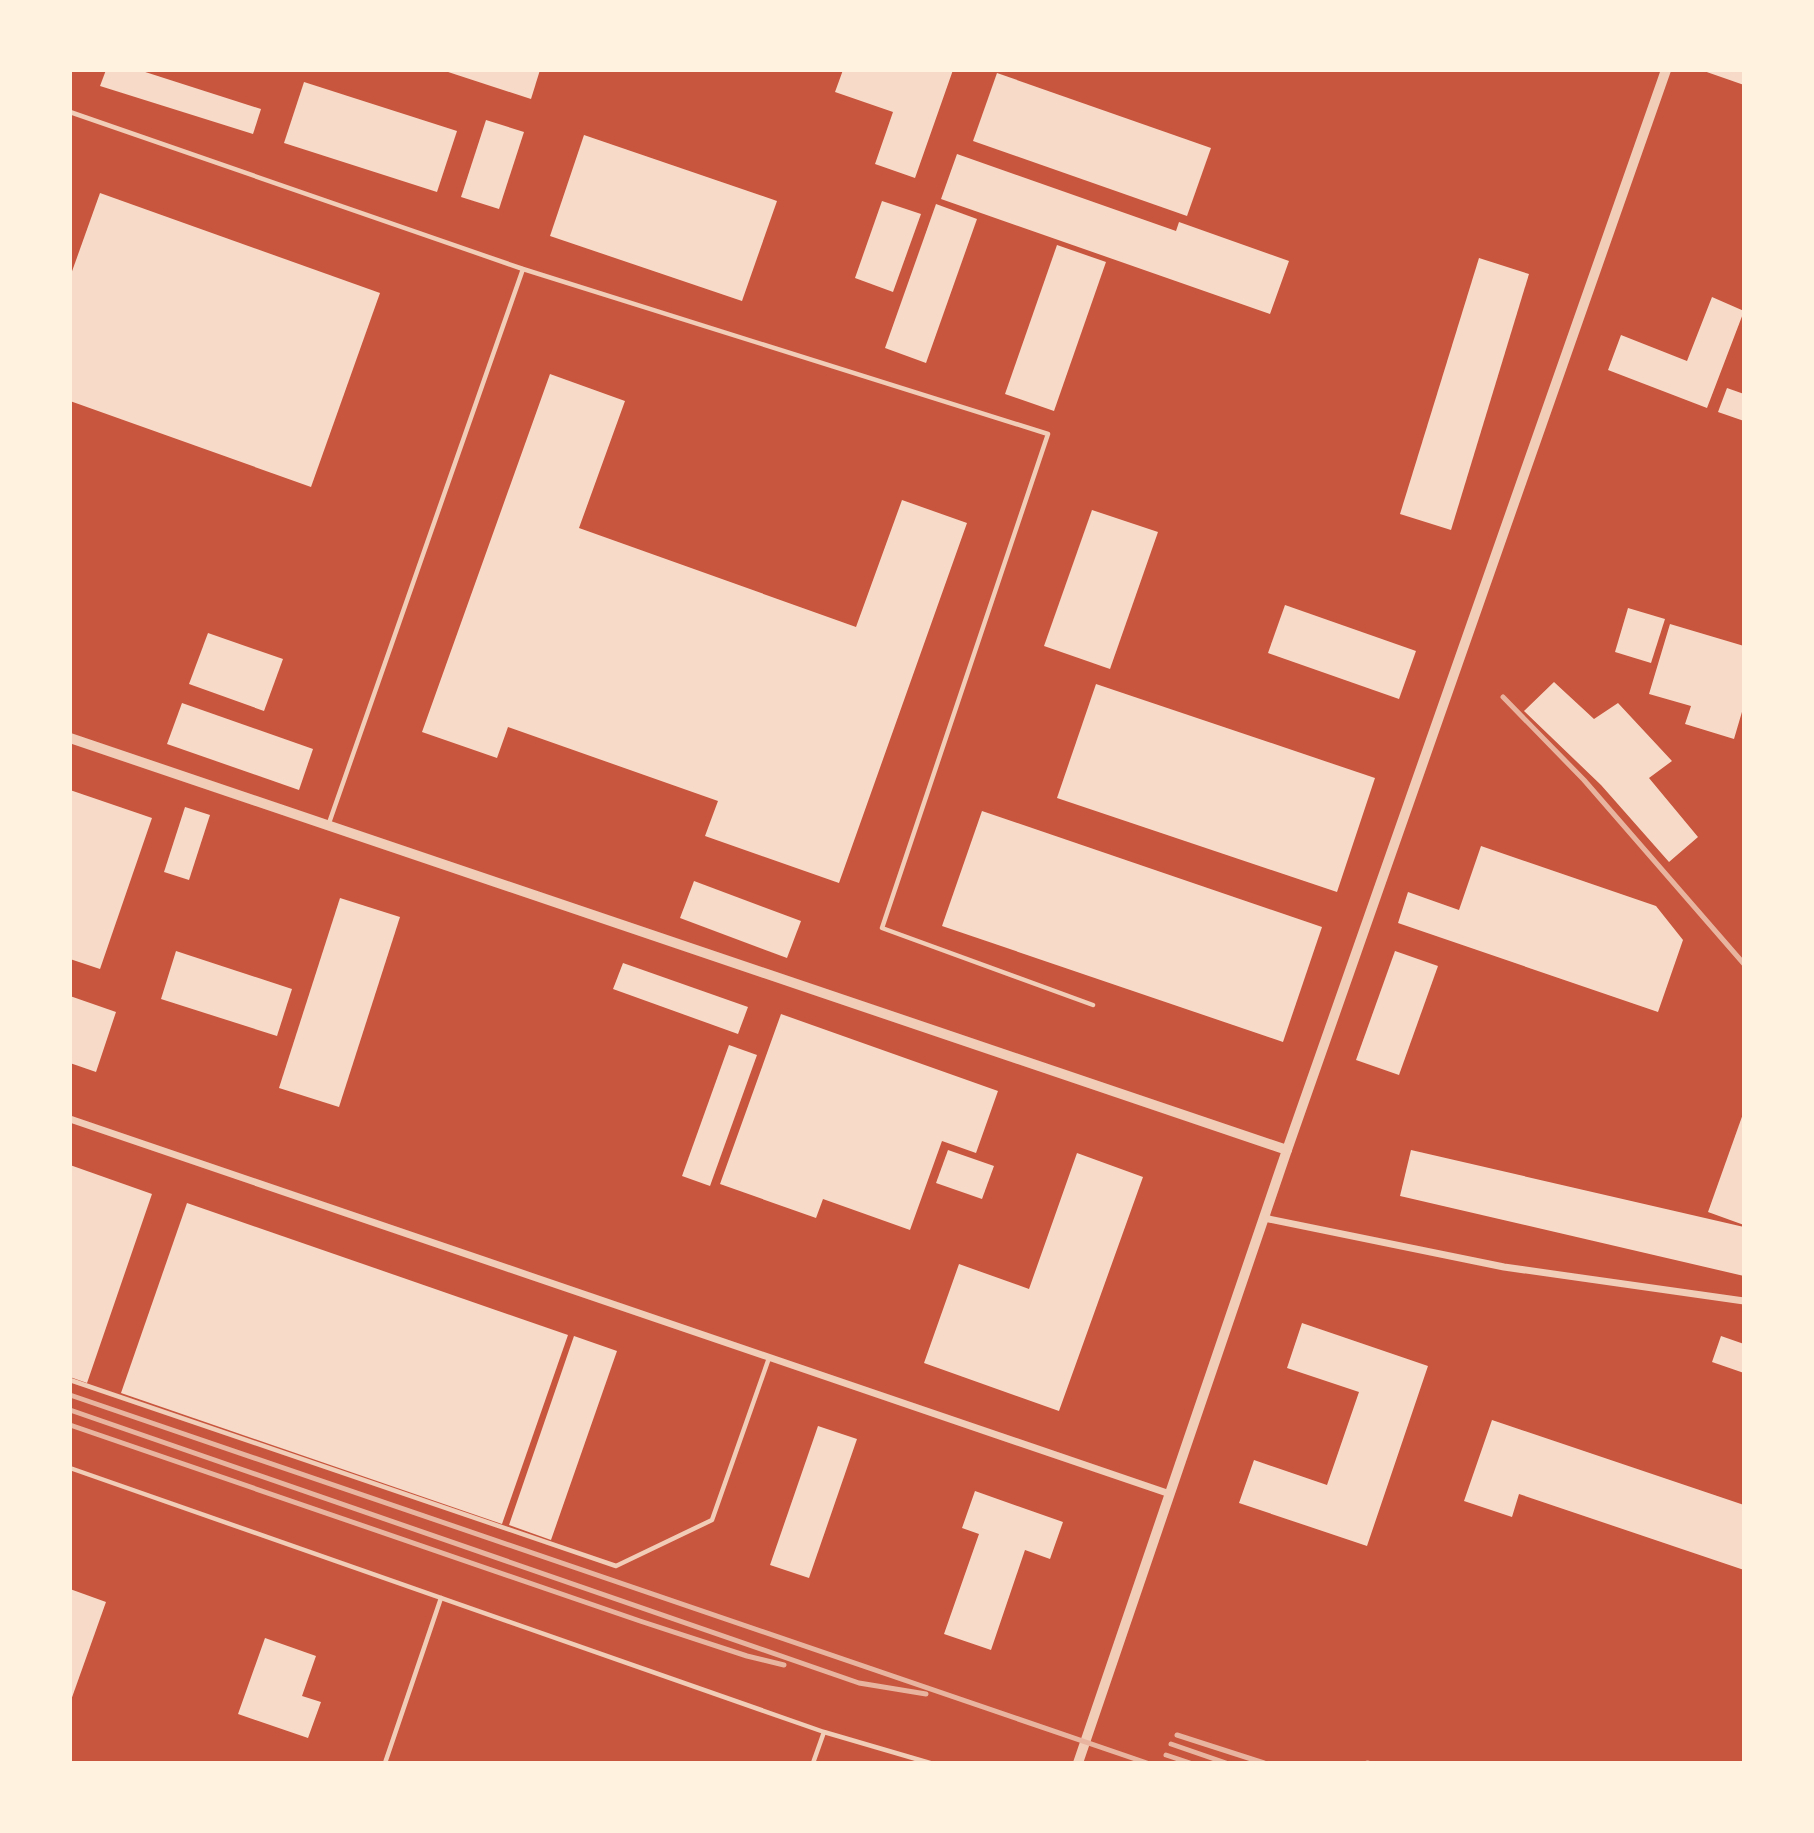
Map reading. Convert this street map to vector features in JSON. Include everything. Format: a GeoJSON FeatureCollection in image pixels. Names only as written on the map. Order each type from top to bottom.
{"type":"FeatureCollection","features":[{"type":"Feature","properties":{"kind":"street"},"geometry":{"type":"LineString","coordinates":[[1078,1763],[1287,1150],[1666,70]]}},
{"type":"Feature","properties":{"kind":"street"},"geometry":{"type":"LineString","coordinates":[[70,738],[1287,1150]]}},
{"type":"Feature","properties":{"kind":"street"},"geometry":{"type":"LineString","coordinates":[[70,1119],[1170,1494]]}},
{"type":"Feature","properties":{"kind":"street"},"geometry":{"type":"LineString","coordinates":[[1264,1218],[1504,1267],[1744,1301]]}},
{"type":"Feature","properties":{"kind":"lane"},"geometry":{"type":"LineString","coordinates":[[70,112],[523,269],[1048,434],[882,928],[1093,1005]]}},
{"type":"Feature","properties":{"kind":"lane"},"geometry":{"type":"LineString","coordinates":[[329,826],[523,269]]}},
{"type":"Feature","properties":{"kind":"lane"},"geometry":{"type":"LineString","coordinates":[[70,1380],[616,1566],[712,1520],[769,1357]]}},
{"type":"Feature","properties":{"kind":"lane"},"geometry":{"type":"LineString","coordinates":[[70,1468],[824,1732],[930,1763]]}},
{"type":"Feature","properties":{"kind":"lane"},"geometry":{"type":"LineString","coordinates":[[385,1763],[441,1598]]}},
{"type":"Feature","properties":{"kind":"lane"},"geometry":{"type":"LineString","coordinates":[[813,1763],[824,1732]]}},
{"type":"Feature","properties":{"kind":"building"},"geometry":{"type":"Polygon","coordinates":[[[106,70],[139,70],[261,109],[253,134],[100,86],[106,70]]]}},
{"type":"Feature","properties":{"kind":"building"},"geometry":{"type":"Polygon","coordinates":[[[442,70],[540,70],[531,99],[442,70]]]}},
{"type":"Feature","properties":{"kind":"building"},"geometry":{"type":"Polygon","coordinates":[[[843,70],[953,70],[915,178],[875,164],[893,112],[835,92],[843,70]]]}},
{"type":"Feature","properties":{"kind":"building"},"geometry":{"type":"Polygon","coordinates":[[[1701,70],[1744,70],[1744,85],[1701,70]]]}},
{"type":"Feature","properties":{"kind":"building"},"geometry":{"type":"Polygon","coordinates":[[[997,73],[1211,148],[1187,216],[973,141],[997,73]]]}},
{"type":"Feature","properties":{"kind":"building"},"geometry":{"type":"Polygon","coordinates":[[[304,82],[457,131],[437,192],[284,143],[304,82]]]}},
{"type":"Feature","properties":{"kind":"building"},"geometry":{"type":"Polygon","coordinates":[[[486,120],[524,132],[499,209],[461,197],[486,120]]]}},
{"type":"Feature","properties":{"kind":"building"},"geometry":{"type":"Polygon","coordinates":[[[584,135],[777,201],[742,301],[550,236],[584,135]]]}},
{"type":"Feature","properties":{"kind":"building"},"geometry":{"type":"Polygon","coordinates":[[[957,154],[1176,231],[1179,222],[1289,261],[1270,314],[941,199],[957,154]]]}},
{"type":"Feature","properties":{"kind":"building"},"geometry":{"type":"Polygon","coordinates":[[[100,193],[380,293],[311,487],[70,401],[70,277],[100,193]]]}},
{"type":"Feature","properties":{"kind":"building"},"geometry":{"type":"Polygon","coordinates":[[[882,201],[921,214],[893,292],[855,278],[882,201]]]}},
{"type":"Feature","properties":{"kind":"building"},"geometry":{"type":"Polygon","coordinates":[[[936,204],[977,219],[926,363],[885,348],[936,204]]]}},
{"type":"Feature","properties":{"kind":"building"},"geometry":{"type":"Polygon","coordinates":[[[1057,245],[1106,262],[1054,411],[1005,394],[1057,245]]]}},
{"type":"Feature","properties":{"kind":"building"},"geometry":{"type":"Polygon","coordinates":[[[1479,258],[1529,274],[1451,530],[1400,514],[1479,258]]]}},
{"type":"Feature","properties":{"kind":"building"},"geometry":{"type":"Polygon","coordinates":[[[1712,297],[1744,311],[1707,408],[1608,370],[1621,335],[1687,361],[1712,297]]]}},
{"type":"Feature","properties":{"kind":"building"},"geometry":{"type":"Polygon","coordinates":[[[550,374],[625,401],[579,528],[856,627],[902,500],[967,523],[839,883],[705,836],[718,801],[508,727],[497,758],[422,732],[550,374]]]}},
{"type":"Feature","properties":{"kind":"building"},"geometry":{"type":"Polygon","coordinates":[[[1727,388],[1744,394],[1744,421],[1718,412],[1727,388]]]}},
{"type":"Feature","properties":{"kind":"building"},"geometry":{"type":"Polygon","coordinates":[[[1092,510],[1158,532],[1110,669],[1044,646],[1092,510]]]}},
{"type":"Feature","properties":{"kind":"building"},"geometry":{"type":"Polygon","coordinates":[[[1285,605],[1416,651],[1399,699],[1268,653],[1285,605]]]}},
{"type":"Feature","properties":{"kind":"building"},"geometry":{"type":"Polygon","coordinates":[[[1628,608],[1665,619],[1651,663],[1615,652],[1628,608]]]}},
{"type":"Feature","properties":{"kind":"building"},"geometry":{"type":"Polygon","coordinates":[[[1670,624],[1744,646],[1744,705],[1734,739],[1685,724],[1691,706],[1649,694],[1670,624]]]}},
{"type":"Feature","properties":{"kind":"building"},"geometry":{"type":"Polygon","coordinates":[[[208,633],[283,659],[264,711],[189,684],[208,633]]]}},
{"type":"Feature","properties":{"kind":"building"},"geometry":{"type":"Polygon","coordinates":[[[1554,682],[1594,719],[1618,703],[1672,761],[1649,778],[1698,837],[1669,862],[1601,785],[1524,711],[1554,682]]]}},
{"type":"Feature","properties":{"kind":"building"},"geometry":{"type":"Polygon","coordinates":[[[1096,684],[1375,778],[1337,892],[1057,798],[1096,684]]]}},
{"type":"Feature","properties":{"kind":"building"},"geometry":{"type":"Polygon","coordinates":[[[182,703],[313,749],[299,790],[167,744],[182,703]]]}},
{"type":"Feature","properties":{"kind":"building"},"geometry":{"type":"Polygon","coordinates":[[[70,790],[152,818],[100,969],[70,959],[70,790]]]}},
{"type":"Feature","properties":{"kind":"building"},"geometry":{"type":"Polygon","coordinates":[[[185,807],[210,815],[189,880],[164,872],[185,807]]]}},
{"type":"Feature","properties":{"kind":"building"},"geometry":{"type":"Polygon","coordinates":[[[982,811],[1322,927],[1283,1042],[942,926],[982,811]]]}},
{"type":"Feature","properties":{"kind":"building"},"geometry":{"type":"Polygon","coordinates":[[[1481,846],[1656,906],[1683,940],[1658,1012],[1398,923],[1408,892],[1459,910],[1481,846]]]}},
{"type":"Feature","properties":{"kind":"building"},"geometry":{"type":"Polygon","coordinates":[[[694,881],[801,921],[787,958],[680,918],[694,881]]]}},
{"type":"Feature","properties":{"kind":"building"},"geometry":{"type":"Polygon","coordinates":[[[340,898],[400,917],[339,1107],[279,1088],[340,898]]]}},
{"type":"Feature","properties":{"kind":"building"},"geometry":{"type":"Polygon","coordinates":[[[176,951],[292,989],[277,1036],[161,999],[176,951]]]}},
{"type":"Feature","properties":{"kind":"building"},"geometry":{"type":"Polygon","coordinates":[[[1395,951],[1438,966],[1399,1075],[1356,1060],[1395,951]]]}},
{"type":"Feature","properties":{"kind":"building"},"geometry":{"type":"Polygon","coordinates":[[[623,963],[748,1007],[738,1034],[613,989],[623,963]]]}},
{"type":"Feature","properties":{"kind":"building"},"geometry":{"type":"Polygon","coordinates":[[[70,996],[116,1012],[96,1072],[70,1063],[70,996]]]}},
{"type":"Feature","properties":{"kind":"building"},"geometry":{"type":"Polygon","coordinates":[[[781,1014],[998,1091],[976,1153],[942,1141],[910,1230],[823,1199],[816,1218],[720,1184],[781,1014]]]}},
{"type":"Feature","properties":{"kind":"building"},"geometry":{"type":"Polygon","coordinates":[[[729,1045],[757,1055],[710,1186],[682,1176],[729,1045]]]}},
{"type":"Feature","properties":{"kind":"building"},"geometry":{"type":"Polygon","coordinates":[[[1744,1111],[1744,1225],[1708,1212],[1744,1111]]]}},
{"type":"Feature","properties":{"kind":"building"},"geometry":{"type":"Polygon","coordinates":[[[948,1150],[994,1166],[982,1199],[936,1183],[948,1150]]]}},
{"type":"Feature","properties":{"kind":"building"},"geometry":{"type":"Polygon","coordinates":[[[1411,1150],[1744,1227],[1744,1276],[1400,1196],[1411,1150]]]}},
{"type":"Feature","properties":{"kind":"building"},"geometry":{"type":"Polygon","coordinates":[[[1077,1153],[1143,1177],[1059,1411],[924,1363],[959,1264],[1029,1289],[1077,1153]]]}},
{"type":"Feature","properties":{"kind":"building"},"geometry":{"type":"Polygon","coordinates":[[[70,1165],[152,1194],[87,1383],[70,1377],[70,1165]]]}},
{"type":"Feature","properties":{"kind":"building"},"geometry":{"type":"Polygon","coordinates":[[[187,1203],[568,1335],[502,1524],[121,1393],[187,1203]]]}},
{"type":"Feature","properties":{"kind":"building"},"geometry":{"type":"Polygon","coordinates":[[[1302,1323],[1428,1366],[1367,1546],[1239,1503],[1254,1460],[1327,1485],[1359,1392],[1287,1368],[1302,1323]]]}},
{"type":"Feature","properties":{"kind":"building"},"geometry":{"type":"Polygon","coordinates":[[[574,1336],[617,1351],[551,1540],[509,1525],[574,1336]]]}},
{"type":"Feature","properties":{"kind":"building"},"geometry":{"type":"Polygon","coordinates":[[[1721,1336],[1744,1344],[1744,1373],[1712,1362],[1721,1336]]]}},
{"type":"Feature","properties":{"kind":"building"},"geometry":{"type":"Polygon","coordinates":[[[1492,1420],[1744,1505],[1744,1570],[1519,1494],[1512,1517],[1464,1501],[1492,1420]]]}},
{"type":"Feature","properties":{"kind":"building"},"geometry":{"type":"Polygon","coordinates":[[[818,1426],[857,1439],[809,1578],[770,1565],[818,1426]]]}},
{"type":"Feature","properties":{"kind":"building"},"geometry":{"type":"Polygon","coordinates":[[[975,1491],[1063,1522],[1050,1559],[1025,1550],[991,1650],[944,1634],[979,1534],[962,1528],[975,1491]]]}},
{"type":"Feature","properties":{"kind":"building"},"geometry":{"type":"Polygon","coordinates":[[[70,1589],[106,1602],[70,1703],[70,1589]]]}},
{"type":"Feature","properties":{"kind":"building"},"geometry":{"type":"Polygon","coordinates":[[[265,1638],[316,1656],[302,1696],[321,1702],[308,1738],[238,1714],[265,1638]]]}},
{"type":"Feature","properties":{"kind":"railway"},"geometry":{"type":"LineString","coordinates":[[1503,697],[1584,780],[1744,964]]}},
{"type":"Feature","properties":{"kind":"railway"},"geometry":{"type":"LineString","coordinates":[[70,1395],[1147,1763]]}},
{"type":"Feature","properties":{"kind":"railway"},"geometry":{"type":"LineString","coordinates":[[70,1410],[859,1683],[926,1694]]}},
{"type":"Feature","properties":{"kind":"railway"},"geometry":{"type":"LineString","coordinates":[[70,1425],[640,1621],[747,1656],[784,1665]]}},
{"type":"Feature","properties":{"kind":"railway"},"geometry":{"type":"LineString","coordinates":[[1177,1735],[1264,1763]]}},
{"type":"Feature","properties":{"kind":"railway"},"geometry":{"type":"LineString","coordinates":[[1171,1744],[1226,1763]]}},
{"type":"Feature","properties":{"kind":"railway"},"geometry":{"type":"LineString","coordinates":[[1166,1755],[1190,1763]]}}]}
